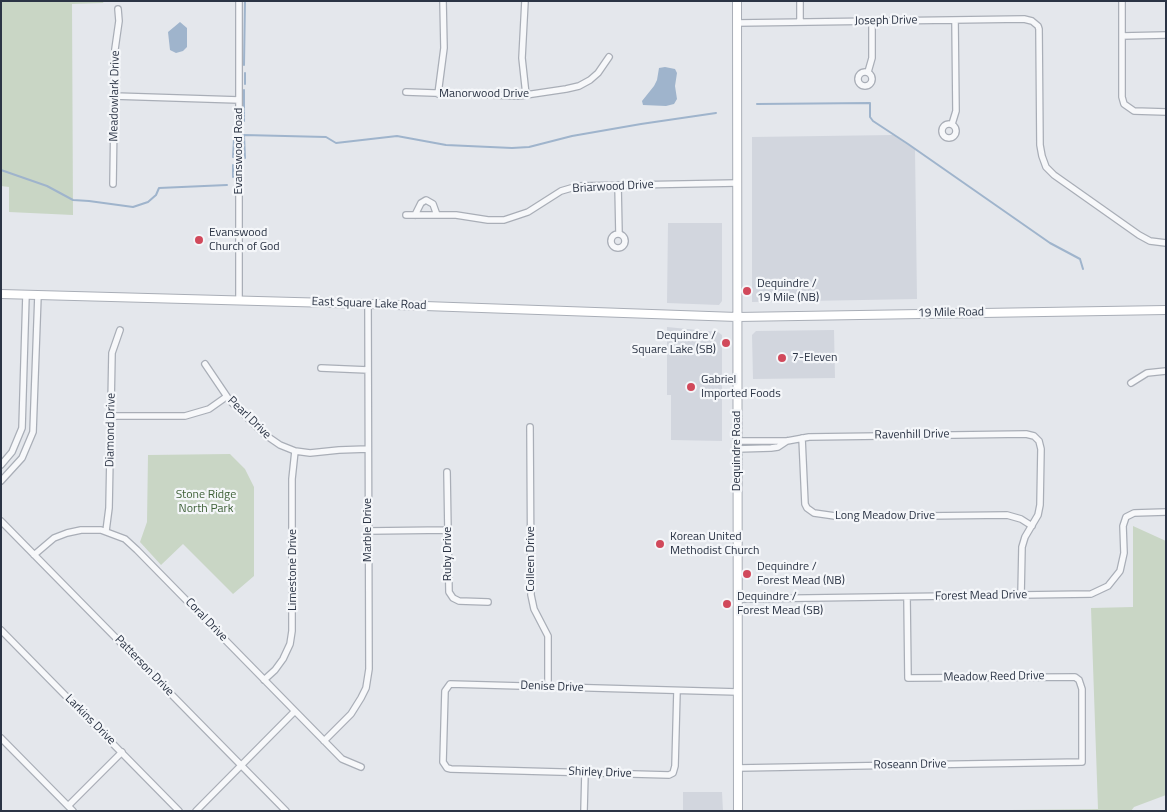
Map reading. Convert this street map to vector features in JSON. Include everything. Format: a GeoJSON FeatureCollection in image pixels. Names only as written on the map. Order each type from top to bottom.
{"type":"FeatureCollection","features":[{"type":"Feature","properties":{"kind":"main road","name":"Dequindre Road"},"geometry":{"type":"LineString","coordinates":[[737,1],[738,811]]}},
{"type":"Feature","properties":{"kind":"main road","name":"East Square Lake Road"},"geometry":{"type":"LineString","coordinates":[[1,294],[737,317]]}},
{"type":"Feature","properties":{"kind":"main road","name":"19 Mile Road"},"geometry":{"type":"LineString","coordinates":[[737,317],[1166,310]]}},
{"type":"Feature","properties":{"kind":"street","name":"Evanswood Road"},"geometry":{"type":"LineString","coordinates":[[239,1],[239,300]]}},
{"type":"Feature","properties":{"kind":"street"},"geometry":{"type":"LineString","coordinates":[[438,94],[444,48],[443,1]]}},
{"type":"Feature","properties":{"kind":"street"},"geometry":{"type":"LineString","coordinates":[[525,1],[523,66],[526,95]]}},
{"type":"Feature","properties":{"kind":"street"},"geometry":{"type":"LineString","coordinates":[[800,1],[800,22]]}},
{"type":"Feature","properties":{"kind":"street"},"geometry":{"type":"LineString","coordinates":[[1122,1],[1122,97],[1126,107],[1138,112],[1166,112]]}},
{"type":"Feature","properties":{"kind":"street","name":"Meadowlark Drive"},"geometry":{"type":"LineString","coordinates":[[113,184],[115,49],[118,9]]}},
{"type":"Feature","properties":{"kind":"street","name":"Joseph Drive"},"geometry":{"type":"LineString","coordinates":[[736,23],[1024,19],[1035,23],[1038,26],[1039,33],[1040,145],[1044,162],[1054,175],[1138,235],[1150,241],[1166,244]]}},
{"type":"Feature","properties":{"kind":"street"},"geometry":{"type":"LineString","coordinates":[[952,124],[956,111],[955,20]]}},
{"type":"Feature","properties":{"kind":"street"},"geometry":{"type":"LineString","coordinates":[[868,72],[872,58],[872,21]]}},
{"type":"Feature","properties":{"kind":"street"},"geometry":{"type":"LineString","coordinates":[[1122,36],[1166,36]]}},
{"type":"Feature","properties":{"kind":"street","name":"Manorwood Drive"},"geometry":{"type":"LineString","coordinates":[[406,92],[512,96],[566,89],[583,84],[598,73],[609,57]]}},
{"type":"Feature","properties":{"kind":"street"},"geometry":{"type":"LineString","coordinates":[[114,96],[239,100]]}},
{"type":"Feature","properties":{"kind":"street","name":"Briarwood Drive"},"geometry":{"type":"LineString","coordinates":[[406,215],[456,215],[488,220],[504,220],[521,216],[554,194],[569,188],[618,185],[737,183]]}},
{"type":"Feature","properties":{"kind":"street"},"geometry":{"type":"LineString","coordinates":[[618,185],[619,234]]}},
{"type":"Feature","properties":{"kind":"street"},"geometry":{"type":"LineString","coordinates":[[415,215],[421,202],[426,200],[433,204],[437,215]]}},
{"type":"Feature","properties":{"kind":"street"},"geometry":{"type":"LineString","coordinates":[[1,465],[12,452],[20,437],[23,418],[26,295]]}},
{"type":"Feature","properties":{"kind":"street"},"geometry":{"type":"LineString","coordinates":[[1,481],[22,458],[30,440],[34,421],[38,295]]}},
{"type":"Feature","properties":{"kind":"street","name":"Marble Drive"},"geometry":{"type":"LineString","coordinates":[[324,741],[351,714],[366,688],[369,669],[368,304]]}},
{"type":"Feature","properties":{"kind":"street","name":"Diamond Drive"},"geometry":{"type":"LineString","coordinates":[[106,531],[109,508],[112,353],[120,330]]}},
{"type":"Feature","properties":{"kind":"street","name":"Pearl Drive"},"geometry":{"type":"LineString","coordinates":[[205,364],[226,397],[271,440],[280,445],[314,453],[368,449]]}},
{"type":"Feature","properties":{"kind":"street"},"geometry":{"type":"LineString","coordinates":[[321,368],[368,370]]}},
{"type":"Feature","properties":{"kind":"street"},"geometry":{"type":"LineString","coordinates":[[24,371],[36,372]]}},
{"type":"Feature","properties":{"kind":"street"},"geometry":{"type":"LineString","coordinates":[[1131,382],[1147,373],[1166,371]]}},
{"type":"Feature","properties":{"kind":"street"},"geometry":{"type":"LineString","coordinates":[[111,416],[185,416],[209,409],[226,397]]}},
{"type":"Feature","properties":{"kind":"street","name":"Colleen Drive"},"geometry":{"type":"LineString","coordinates":[[530,427],[531,595],[534,609],[548,636],[548,686]]}},
{"type":"Feature","properties":{"kind":"street","name":"Ravenhill Drive"},"geometry":{"type":"LineString","coordinates":[[737,445],[771,448],[787,441],[802,438],[1026,434],[1037,438],[1041,449],[1040,505],[1038,515],[1032,526]]}},
{"type":"Feature","properties":{"kind":"street"},"geometry":{"type":"LineString","coordinates":[[20,437],[30,440]]}},
{"type":"Feature","properties":{"kind":"street","name":"Long Meadow Drive"},"geometry":{"type":"LineString","coordinates":[[802,438],[805,504],[814,513],[842,517],[1007,515],[1021,519],[1032,526]]}},
{"type":"Feature","properties":{"kind":"street","name":"Limestone Drive"},"geometry":{"type":"LineString","coordinates":[[264,680],[283,659],[290,644],[292,631],[292,479],[295,450]]}},
{"type":"Feature","properties":{"kind":"street","name":"Ruby Drive"},"geometry":{"type":"LineString","coordinates":[[447,472],[448,582],[451,596],[459,601],[488,602]]}},
{"type":"Feature","properties":{"kind":"street","name":"Forest Mead Drive"},"geometry":{"type":"LineString","coordinates":[[738,599],[1083,594],[1104,589],[1113,581],[1122,565],[1124,553],[1123,526],[1126,518],[1134,513],[1166,512]]}},
{"type":"Feature","properties":{"kind":"street","name":"Patterson Drive"},"geometry":{"type":"LineString","coordinates":[[1,521],[286,811]]}},
{"type":"Feature","properties":{"kind":"street"},"geometry":{"type":"LineString","coordinates":[[1021,595],[1022,547],[1032,526]]}},
{"type":"Feature","properties":{"kind":"street","name":"Coral Drive"},"geometry":{"type":"LineString","coordinates":[[34,555],[48,542],[67,532],[89,529],[106,531],[124,539],[138,550],[342,759],[361,767]]}},
{"type":"Feature","properties":{"kind":"street"},"geometry":{"type":"LineString","coordinates":[[368,531],[448,530]]}},
{"type":"Feature","properties":{"kind":"street","name":"Meadow Reed Drive"},"geometry":{"type":"LineString","coordinates":[[907,597],[908,678],[1070,676],[1079,680],[1082,689],[1082,762]]}},
{"type":"Feature","properties":{"kind":"street","name":"Larkins Drive"},"geometry":{"type":"LineString","coordinates":[[1,630],[180,811]]}},
{"type":"Feature","properties":{"kind":"street","name":"Denise Drive"},"geometry":{"type":"LineString","coordinates":[[445,765],[443,759],[445,690],[447,686],[456,683],[738,692]]}},
{"type":"Feature","properties":{"kind":"street","name":"Shirley Drive"},"geometry":{"type":"LineString","coordinates":[[445,765],[451,769],[667,776],[673,773],[675,766],[678,691]]}},
{"type":"Feature","properties":{"kind":"street"},"geometry":{"type":"LineString","coordinates":[[196,811],[295,711]]}},
{"type":"Feature","properties":{"kind":"street"},"geometry":{"type":"LineString","coordinates":[[1,738],[73,811]]}},
{"type":"Feature","properties":{"kind":"street"},"geometry":{"type":"LineString","coordinates":[[68,806],[122,752]]}},
{"type":"Feature","properties":{"kind":"street","name":"Roseann Drive"},"geometry":{"type":"LineString","coordinates":[[738,768],[1082,762]]}},
{"type":"Feature","properties":{"kind":"street"},"geometry":{"type":"LineString","coordinates":[[584,811],[585,773]]}},
{"type":"Feature","properties":{"kind":"shaded area"},"geometry":{"type":"Polygon","coordinates":[[[893,135],[915,149],[917,299],[752,302],[752,137],[893,135]]]}},
{"type":"Feature","properties":{"kind":"shaded area"},"geometry":{"type":"Polygon","coordinates":[[[668,223],[722,223],[722,301],[719,305],[667,303],[668,223]]]}},
{"type":"Feature","properties":{"kind":"shaded area"},"geometry":{"type":"Polygon","coordinates":[[[667,327],[718,332],[722,335],[722,441],[671,440],[671,395],[667,395],[667,327]]]}},
{"type":"Feature","properties":{"kind":"shaded area"},"geometry":{"type":"Polygon","coordinates":[[[834,330],[835,378],[753,379],[752,335],[756,331],[834,330]]]}},
{"type":"Feature","properties":{"kind":"shaded area"},"geometry":{"type":"Polygon","coordinates":[[[683,792],[722,792],[723,811],[683,811],[683,792]]]}},
{"type":"Feature","properties":{"kind":"green space"},"geometry":{"type":"Polygon","coordinates":[[[1,1],[104,1],[103,3],[72,4],[73,215],[9,212],[9,187],[1,186],[1,1]]]}},
{"type":"Feature","properties":{"kind":"green space","name":"Stone Ridge North Park"},"geometry":{"type":"Polygon","coordinates":[[[230,454],[245,469],[254,487],[254,576],[233,594],[183,544],[161,565],[140,542],[147,522],[148,455],[230,454]]]}},
{"type":"Feature","properties":{"kind":"green space"},"geometry":{"type":"Polygon","coordinates":[[[1133,526],[1166,541],[1166,795],[1134,807],[1131,811],[925,811],[1098,809],[1091,608],[1133,607],[1133,526]]]}},
{"type":"Feature","properties":{"kind":"water"},"geometry":{"type":"Polygon","coordinates":[[[180,22],[187,28],[187,47],[183,51],[176,53],[170,50],[168,32],[180,22]]]}},
{"type":"Feature","properties":{"kind":"water"},"geometry":{"type":"Polygon","coordinates":[[[659,68],[675,69],[677,73],[675,86],[677,99],[674,104],[666,106],[643,105],[642,101],[657,80],[659,68]]]}},
{"type":"Feature","properties":{"kind":"waterway"},"geometry":{"type":"LineString","coordinates":[[244,65],[245,1]]}},
{"type":"Feature","properties":{"kind":"waterway"},"geometry":{"type":"LineString","coordinates":[[245,73],[245,84]]}},
{"type":"Feature","properties":{"kind":"waterway"},"geometry":{"type":"LineString","coordinates":[[244,90],[244,121]]}},
{"type":"Feature","properties":{"kind":"waterway"},"geometry":{"type":"LineString","coordinates":[[757,104],[870,103],[870,117],[873,121],[1050,243],[1080,259],[1083,269]]}},
{"type":"Feature","properties":{"kind":"waterway"},"geometry":{"type":"LineString","coordinates":[[245,158],[244,135],[326,137],[336,143],[397,136],[446,145],[512,148],[529,147],[572,136],[716,113]]}},
{"type":"Feature","properties":{"kind":"waterway"},"geometry":{"type":"LineString","coordinates":[[233,157],[234,139]]}},
{"type":"Feature","properties":{"kind":"waterway"},"geometry":{"type":"LineString","coordinates":[[233,165],[233,177]]}},
{"type":"Feature","properties":{"kind":"waterway"},"geometry":{"type":"LineString","coordinates":[[1,170],[47,186],[73,200],[133,207],[148,202],[156,195],[159,188],[227,185]]}},
{"type":"Feature","properties":{"kind":"place","name":"Evanswood Church of God"},"geometry":{"type":"Point","coordinates":[199,240]}},
{"type":"Feature","properties":{"kind":"place","name":"Dequindre / 19 Mile (NB)"},"geometry":{"type":"Point","coordinates":[747,291]}},
{"type":"Feature","properties":{"kind":"place","name":"Dequindre / Square Lake (SB)"},"geometry":{"type":"Point","coordinates":[726,343]}},
{"type":"Feature","properties":{"kind":"place","name":"7-Eleven"},"geometry":{"type":"Point","coordinates":[782,358]}},
{"type":"Feature","properties":{"kind":"place","name":"Gabriel Imported Foods"},"geometry":{"type":"Point","coordinates":[691,387]}},
{"type":"Feature","properties":{"kind":"place","name":"Korean United Methodist Church"},"geometry":{"type":"Point","coordinates":[660,544]}},
{"type":"Feature","properties":{"kind":"place","name":"Dequindre / Forest Mead (NB)"},"geometry":{"type":"Point","coordinates":[747,574]}},
{"type":"Feature","properties":{"kind":"place","name":"Dequindre / Forest Mead (SB)"},"geometry":{"type":"Point","coordinates":[727,604]}}]}
